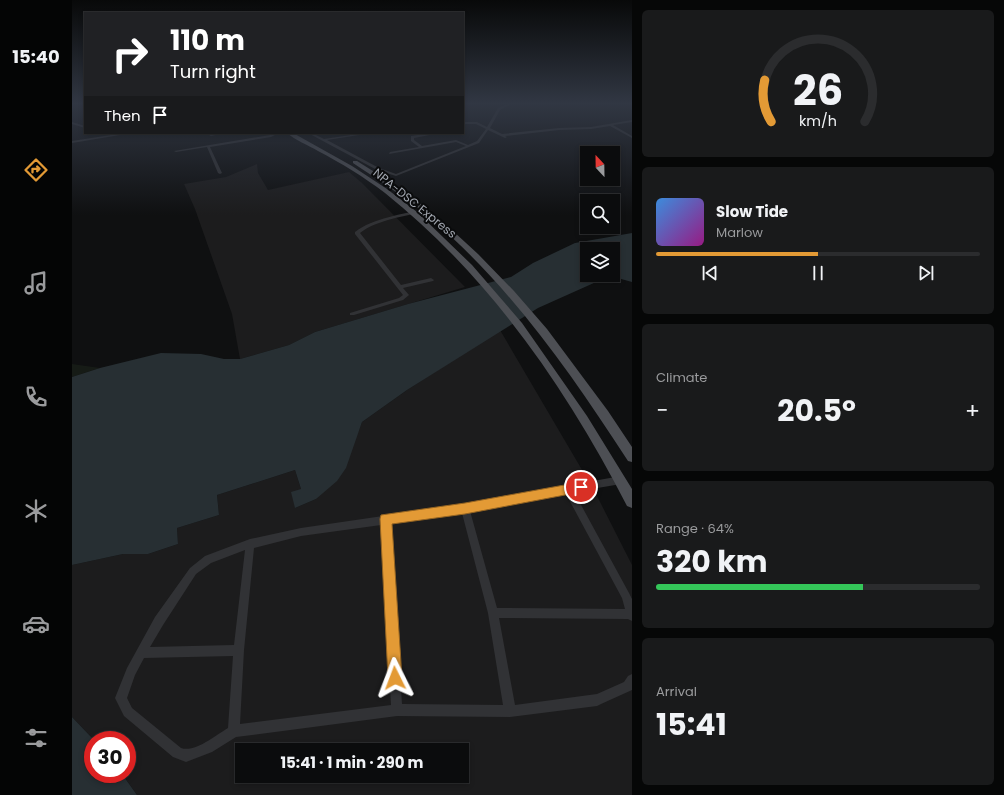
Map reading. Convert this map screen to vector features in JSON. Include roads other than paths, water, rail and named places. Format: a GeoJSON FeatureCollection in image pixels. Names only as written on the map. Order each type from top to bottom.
{"type":"FeatureCollection","features":[{"type":"Feature","properties":{"kind":"main road","name":"NPA-DSC Express"},"geometry":{"type":"LineString","coordinates":[[303,141],[357,171],[414,213],[448,243],[490,289],[545,360],[620,480],[632,502]]}},
{"type":"Feature","properties":{"kind":"main road"},"geometry":{"type":"LineString","coordinates":[[317,141],[369,170],[401,191],[457,236],[528,312],[578,376],[632,457]]}},
{"type":"Feature","properties":{"kind":"street"},"geometry":{"type":"LineString","coordinates":[[176,151],[239,141]]}},
{"type":"Feature","properties":{"kind":"street"},"geometry":{"type":"LineString","coordinates":[[325,141],[378,169],[396,175],[479,141]]}},
{"type":"Feature","properties":{"kind":"street"},"geometry":{"type":"LineString","coordinates":[[413,141],[421,147]]}},
{"type":"Feature","properties":{"kind":"street"},"geometry":{"type":"LineString","coordinates":[[390,153],[455,141]]}},
{"type":"Feature","properties":{"kind":"street"},"geometry":{"type":"LineString","coordinates":[[456,141],[469,146]]}},
{"type":"Feature","properties":{"kind":"street"},"geometry":{"type":"LineString","coordinates":[[208,146],[220,173]]}},
{"type":"Feature","properties":{"kind":"street"},"geometry":{"type":"LineString","coordinates":[[352,314],[404,297],[406,295],[357,233],[359,230],[376,223],[425,210]]}},
{"type":"Feature","properties":{"kind":"street"},"geometry":{"type":"LineString","coordinates":[[399,287],[431,280]]}},
{"type":"Feature","properties":{"kind":"street"},"geometry":{"type":"LineString","coordinates":[[620,480],[465,508],[302,532],[250,544],[208,559],[193,571],[159,621],[131,672],[121,698],[128,712],[177,753],[186,756],[208,748],[234,731],[397,710],[510,711],[598,700],[628,686],[632,680]]}},
{"type":"Feature","properties":{"kind":"street"},"geometry":{"type":"LineString","coordinates":[[493,613],[631,615],[626,596],[568,489]]}},
{"type":"Feature","properties":{"kind":"street"},"geometry":{"type":"LineString","coordinates":[[465,508],[493,613],[510,711]]}},
{"type":"Feature","properties":{"kind":"street"},"geometry":{"type":"LineString","coordinates":[[386,519],[397,710]]}},
{"type":"Feature","properties":{"kind":"street"},"geometry":{"type":"LineString","coordinates":[[234,731],[239,650],[250,544]]}},
{"type":"Feature","properties":{"kind":"street"},"geometry":{"type":"LineString","coordinates":[[142,653],[239,650]]}}]}
